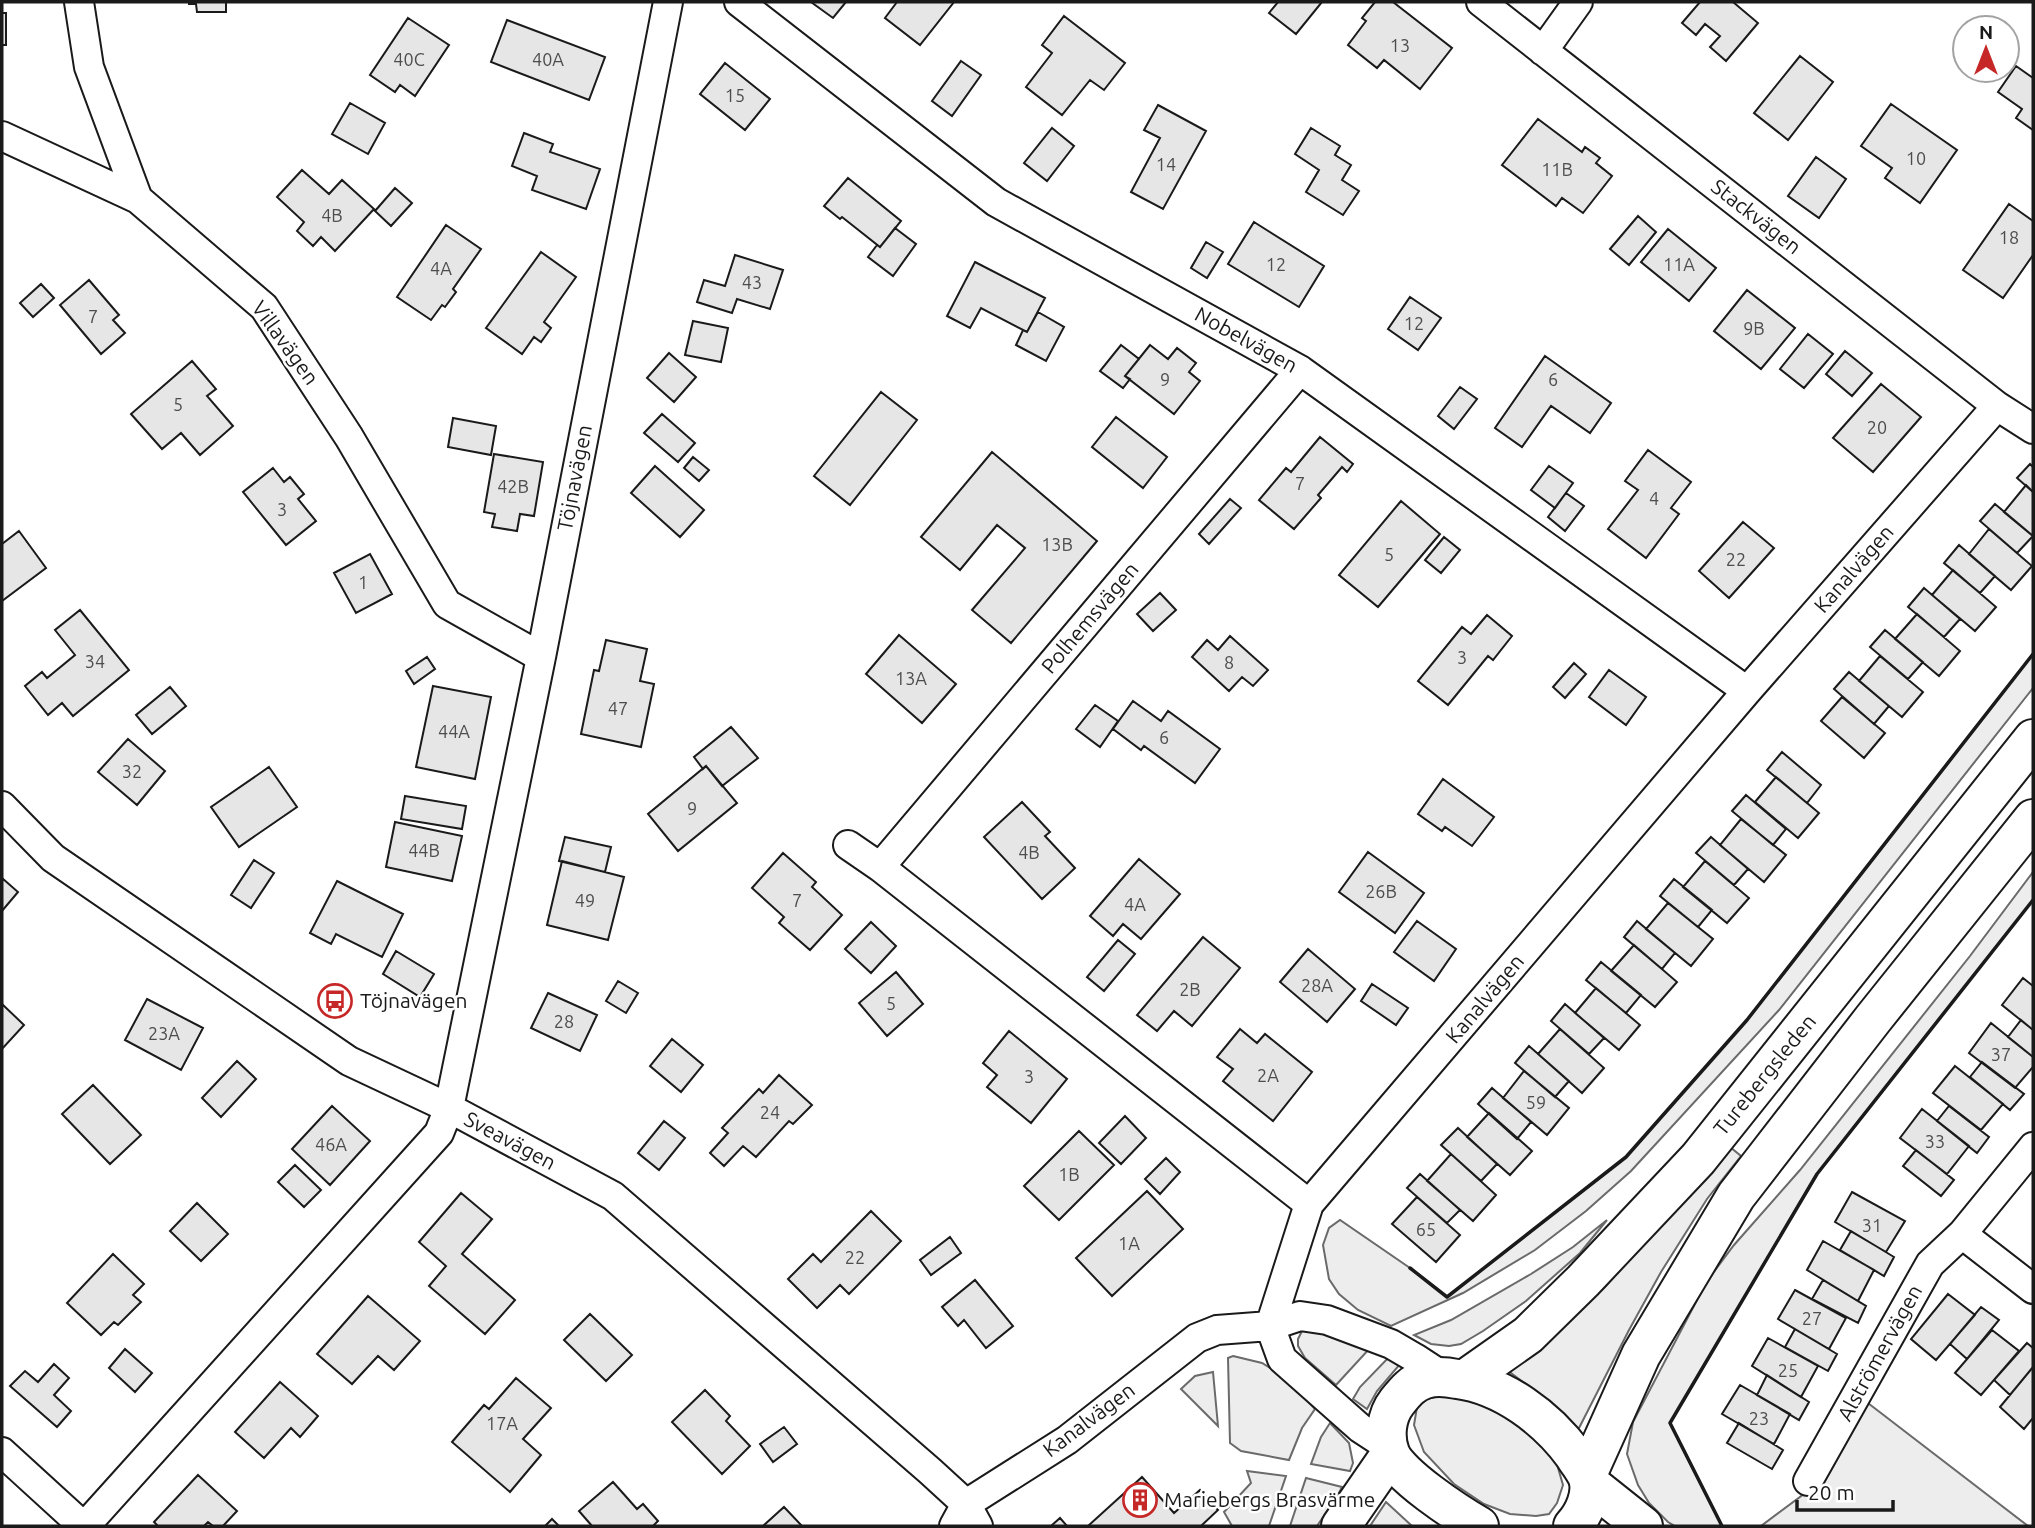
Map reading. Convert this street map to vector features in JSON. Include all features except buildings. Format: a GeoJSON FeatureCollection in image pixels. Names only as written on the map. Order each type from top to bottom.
{"type":"FeatureCollection","features":[{"type":"Feature","properties":{"kind":"main road","name":"Turebergsleden"},"geometry":{"type":"LineString","coordinates":[[1390,1451],[1387,1424],[1393,1407],[1409,1387],[1426,1379],[1454,1378],[1528,1335],[1698,1159],[2033,739]]}},
{"type":"Feature","properties":{"kind":"main road"},"geometry":{"type":"LineString","coordinates":[[1573,1526],[1581,1517],[1588,1500],[1588,1479],[1641,1355],[1736,1196],[2033,819]]}},
{"type":"Feature","properties":{"kind":"main road"},"geometry":{"type":"LineString","coordinates":[[1454,1378],[1487,1386],[1508,1395],[1530,1412],[1570,1450],[1588,1479],[1643,1526]]}},
{"type":"Feature","properties":{"kind":"main road"},"geometry":{"type":"LineString","coordinates":[[1341,1526],[1390,1451],[1414,1480],[1479,1526]]}},
{"type":"Feature","properties":{"kind":"street","name":"Villavägen"},"geometry":{"type":"LineString","coordinates":[[79,2],[89,67],[138,199],[264,307],[349,437],[447,604],[541,657]]}},
{"type":"Feature","properties":{"kind":"street","name":"Töjnavägen"},"geometry":{"type":"LineString","coordinates":[[84,1526],[439,1133],[449,1108],[541,657],[668,2]]}},
{"type":"Feature","properties":{"kind":"street","name":"Nobelvägen"},"geometry":{"type":"LineString","coordinates":[[739,2],[996,202],[1300,370],[1747,691]]}},
{"type":"Feature","properties":{"kind":"street","name":"Stackvägen"},"geometry":{"type":"LineString","coordinates":[[1481,2],[1997,406],[2033,429]]}},
{"type":"Feature","properties":{"kind":"street"},"geometry":{"type":"LineString","coordinates":[[1543,51],[1578,2]]}},
{"type":"Feature","properties":{"kind":"street"},"geometry":{"type":"LineString","coordinates":[[2,136],[138,199]]}},
{"type":"Feature","properties":{"kind":"street","name":"Polhemsvägen"},"geometry":{"type":"LineString","coordinates":[[880,867],[1300,370]]}},
{"type":"Feature","properties":{"kind":"street","name":"Kanalvägen"},"geometry":{"type":"LineString","coordinates":[[966,1519],[1197,1338],[1217,1329],[1269,1326],[1309,1204],[1747,691],[1997,406]]}},
{"type":"Feature","properties":{"kind":"street","name":"Sveavägen"},"geometry":{"type":"LineString","coordinates":[[2,806],[53,858],[349,1061],[449,1108],[613,1196],[966,1519]]}},
{"type":"Feature","properties":{"kind":"street"},"geometry":{"type":"LineString","coordinates":[[848,845],[880,867],[1309,1204]]}},
{"type":"Feature","properties":{"kind":"street","name":"Alströmervägen"},"geometry":{"type":"LineString","coordinates":[[1808,1481],[1930,1264],[1962,1234],[2033,1147]]}},
{"type":"Feature","properties":{"kind":"street"},"geometry":{"type":"LineString","coordinates":[[1962,1234],[2033,1289]]}},
{"type":"Feature","properties":{"kind":"street"},"geometry":{"type":"LineString","coordinates":[[1390,1451],[1282,1359],[1269,1326],[1300,1316],[1327,1321],[1391,1345],[1454,1378]]}},
{"type":"Feature","properties":{"kind":"street"},"geometry":{"type":"LineString","coordinates":[[2,1452],[84,1526]]}},
{"type":"Feature","properties":{"kind":"shaded area"},"geometry":{"type":"Polygon","coordinates":[[[2033,654],[2033,688],[1779,1010],[1631,1171],[1586,1211],[1535,1250],[1463,1293],[1391,1326],[1358,1310],[1339,1294],[1329,1279],[1323,1245],[1329,1228],[1340,1220],[1447,1297],[1626,1157],[1747,1020],[2033,654]]]}},
{"type":"Feature","properties":{"kind":"shaded area"},"geometry":{"type":"Polygon","coordinates":[[[2033,872],[2033,900],[1817,1174],[1670,1423],[1722,1526],[1675,1526],[1649,1503],[1638,1485],[1627,1454],[1633,1422],[1707,1281],[1734,1245],[1800,1170],[1970,956],[2033,872]]]}},
{"type":"Feature","properties":{"kind":"shaded area"},"geometry":{"type":"Polygon","coordinates":[[[1730,1147],[1741,1156],[1707,1199],[1661,1272],[1578,1430],[1555,1406],[1507,1370],[1604,1288],[1730,1147]]]}},
{"type":"Feature","properties":{"kind":"shaded area"},"geometry":{"type":"Polygon","coordinates":[[[1607,1220],[1580,1253],[1526,1301],[1483,1331],[1461,1344],[1449,1346],[1431,1344],[1414,1335],[1451,1320],[1531,1274],[1573,1247],[1607,1220]]]}},
{"type":"Feature","properties":{"kind":"shaded area"},"geometry":{"type":"Polygon","coordinates":[[[1309,1327],[1371,1347],[1336,1385],[1305,1358],[1298,1346],[1302,1331],[1309,1327]]]}},
{"type":"Feature","properties":{"kind":"shaded area"},"geometry":{"type":"Polygon","coordinates":[[[1233,1356],[1262,1363],[1283,1376],[1315,1409],[1302,1428],[1289,1460],[1241,1451],[1230,1443],[1228,1358],[1233,1356]]]}},
{"type":"Feature","properties":{"kind":"shaded area"},"geometry":{"type":"Polygon","coordinates":[[[1390,1356],[1401,1363],[1377,1391],[1367,1409],[1353,1399],[1360,1387],[1390,1356]]]}},
{"type":"Feature","properties":{"kind":"shaded area"},"geometry":{"type":"Polygon","coordinates":[[[1213,1372],[1218,1426],[1181,1389],[1195,1376],[1213,1372]]]}},
{"type":"Feature","properties":{"kind":"shaded area"},"geometry":{"type":"Polygon","coordinates":[[[1444,1395],[1466,1397],[1516,1419],[1556,1461],[1563,1485],[1557,1503],[1549,1514],[1510,1514],[1484,1504],[1454,1484],[1424,1452],[1414,1425],[1417,1407],[1427,1399],[1444,1395]]]}},
{"type":"Feature","properties":{"kind":"shaded area"},"geometry":{"type":"Polygon","coordinates":[[[1864,1400],[2028,1526],[1761,1526],[1812,1488],[1864,1400]]]}},
{"type":"Feature","properties":{"kind":"shaded area"},"geometry":{"type":"Polygon","coordinates":[[[1330,1423],[1349,1443],[1353,1463],[1350,1471],[1311,1464],[1321,1437],[1330,1423]]]}},
{"type":"Feature","properties":{"kind":"shaded area"},"geometry":{"type":"Polygon","coordinates":[[[1247,1471],[1286,1476],[1269,1526],[1232,1526],[1224,1512],[1251,1483],[1247,1471]]]}},
{"type":"Feature","properties":{"kind":"shaded area"},"geometry":{"type":"Polygon","coordinates":[[[1306,1478],[1342,1487],[1317,1526],[1290,1526],[1306,1478]]]}},
{"type":"Feature","properties":{"kind":"shaded area"},"geometry":{"type":"Polygon","coordinates":[[[1386,1502],[1412,1526],[1370,1526],[1386,1502]]]}},
{"type":"Feature","properties":{"kind":"wall"},"geometry":{"type":"LineString","coordinates":[[1410,1268],[1447,1297],[1626,1157],[1747,1020],[2033,654]]}},
{"type":"Feature","properties":{"kind":"wall"},"geometry":{"type":"LineString","coordinates":[[1722,1526],[1670,1423],[1817,1174],[2033,900]]}},
{"type":"Feature","properties":{"kind":"place","name":"Töjnavägen"},"geometry":{"type":"Point","coordinates":[335,1001]}},
{"type":"Feature","properties":{"kind":"place","name":"Mariebergs Brasvärme"},"geometry":{"type":"Point","coordinates":[1140,1500]}}]}
